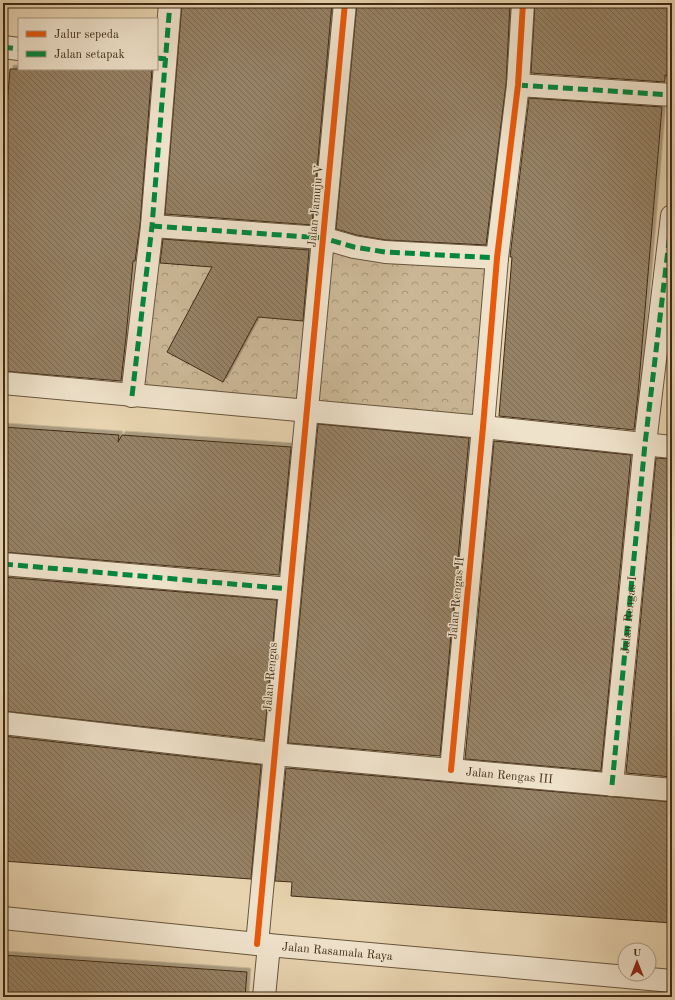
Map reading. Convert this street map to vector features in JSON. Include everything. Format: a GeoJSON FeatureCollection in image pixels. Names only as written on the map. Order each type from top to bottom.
{"type":"FeatureCollection","features":[{"type":"Feature","properties":{"kind":"street"},"geometry":{"type":"LineString","coordinates":[[132,396],[152,226],[162,59],[170,3]]}},
{"type":"Feature","properties":{"kind":"street","name":"Jalan Jamuju V"},"geometry":{"type":"LineString","coordinates":[[307,411],[346,3]]}},
{"type":"Feature","properties":{"kind":"street","name":"Jalan Rengas II"},"geometry":{"type":"LineString","coordinates":[[451,770],[497,258],[518,85],[523,3]]}},
{"type":"Feature","properties":{"kind":"street"},"geometry":{"type":"LineString","coordinates":[[3,47],[18,49]]}},
{"type":"Feature","properties":{"kind":"street"},"geometry":{"type":"LineString","coordinates":[[518,85],[672,95]]}},
{"type":"Feature","properties":{"kind":"street","name":"Jalan Rengas I"},"geometry":{"type":"LineString","coordinates":[[612,785],[645,444],[672,216]]}},
{"type":"Feature","properties":{"kind":"street"},"geometry":{"type":"LineString","coordinates":[[152,226],[323,238],[354,247],[386,252],[497,258]]}},
{"type":"Feature","properties":{"kind":"street"},"geometry":{"type":"LineString","coordinates":[[3,383],[672,446]]}},
{"type":"Feature","properties":{"kind":"street","name":"Jalan Rengas"},"geometry":{"type":"LineString","coordinates":[[264,997],[263,945],[274,754],[307,411]]}},
{"type":"Feature","properties":{"kind":"street"},"geometry":{"type":"LineString","coordinates":[[3,564],[290,589]]}},
{"type":"Feature","properties":{"kind":"street","name":"Jalan Rengas III"},"geometry":{"type":"LineString","coordinates":[[3,724],[274,754],[672,790]]}},
{"type":"Feature","properties":{"kind":"street","name":"Jalan Rasamala Raya"},"geometry":{"type":"LineString","coordinates":[[3,918],[263,945],[672,981]]}},
{"type":"Feature","properties":{"kind":"green space"},"geometry":{"type":"Polygon","coordinates":[[[167,3],[521,3],[483,427],[132,396],[167,3]]]}},
{"type":"Feature","properties":{"kind":"building"},"geometry":{"type":"Polygon","coordinates":[[[182,3],[332,3],[312,225],[165,214],[182,3]]]}},
{"type":"Feature","properties":{"kind":"building"},"geometry":{"type":"Polygon","coordinates":[[[357,3],[510,3],[506,84],[486,245],[386,240],[357,235],[336,229],[357,3]]]}},
{"type":"Feature","properties":{"kind":"building"},"geometry":{"type":"Polygon","coordinates":[[[535,3],[672,3],[672,75],[665,75],[665,82],[531,73],[535,3]]]}},
{"type":"Feature","properties":{"kind":"building"},"geometry":{"type":"Polygon","coordinates":[[[10,69],[152,70],[140,225],[135,261],[133,261],[121,381],[3,371],[3,156],[10,69]]]}},
{"type":"Feature","properties":{"kind":"building"},"geometry":{"type":"Polygon","coordinates":[[[529,98],[662,107],[634,430],[499,416],[512,257],[510,257],[529,98]]]}},
{"type":"Feature","properties":{"kind":"building"},"geometry":{"type":"Polygon","coordinates":[[[163,239],[309,250],[303,321],[258,317],[223,382],[167,352],[212,267],[160,263],[163,239]]]}},
{"type":"Feature","properties":{"kind":"building"},"geometry":{"type":"Polygon","coordinates":[[[318,424],[469,438],[440,756],[288,743],[318,424]]]}},
{"type":"Feature","properties":{"kind":"building"},"geometry":{"type":"Polygon","coordinates":[[[3,427],[119,435],[118,442],[122,435],[291,447],[279,575],[3,552],[3,427]]]}},
{"type":"Feature","properties":{"kind":"building"},"geometry":{"type":"Polygon","coordinates":[[[494,441],[631,455],[601,771],[465,759],[494,441]]]}},
{"type":"Feature","properties":{"kind":"building"},"geometry":{"type":"Polygon","coordinates":[[[656,458],[672,459],[672,777],[626,773],[656,458]]]}},
{"type":"Feature","properties":{"kind":"building"},"geometry":{"type":"Polygon","coordinates":[[[3,577],[277,600],[264,740],[3,711],[3,577]]]}},
{"type":"Feature","properties":{"kind":"building"},"geometry":{"type":"Polygon","coordinates":[[[3,736],[261,765],[251,879],[3,861],[3,736]]]}},
{"type":"Feature","properties":{"kind":"building"},"geometry":{"type":"Polygon","coordinates":[[[286,768],[672,802],[672,923],[291,896],[292,882],[275,881],[286,768]]]}},
{"type":"Feature","properties":{"kind":"building"},"geometry":{"type":"Polygon","coordinates":[[[3,955],[247,972],[245,997],[3,997],[3,955]]]}},
{"type":"Feature","properties":{"kind":"marked path"},"geometry":{"type":"LineString","coordinates":[[132,396],[152,226],[170,3]]}},
{"type":"Feature","properties":{"kind":"marked path"},"geometry":{"type":"LineString","coordinates":[[3,47],[18,49]]}},
{"type":"Feature","properties":{"kind":"marked path"},"geometry":{"type":"LineString","coordinates":[[158,58],[166,59]]}},
{"type":"Feature","properties":{"kind":"marked path"},"geometry":{"type":"LineString","coordinates":[[518,85],[672,95]]}},
{"type":"Feature","properties":{"kind":"marked path"},"geometry":{"type":"LineString","coordinates":[[612,785],[645,444],[672,216]]}},
{"type":"Feature","properties":{"kind":"marked path"},"geometry":{"type":"LineString","coordinates":[[152,226],[323,238],[354,247],[385,252],[497,258]]}},
{"type":"Feature","properties":{"kind":"marked path"},"geometry":{"type":"LineString","coordinates":[[3,564],[290,589]]}},
{"type":"Feature","properties":{"kind":"cycle path"},"geometry":{"type":"LineString","coordinates":[[257,944],[345,3]]}},
{"type":"Feature","properties":{"kind":"cycle path"},"geometry":{"type":"LineString","coordinates":[[451,770],[497,258],[518,85],[523,3]]}}]}
